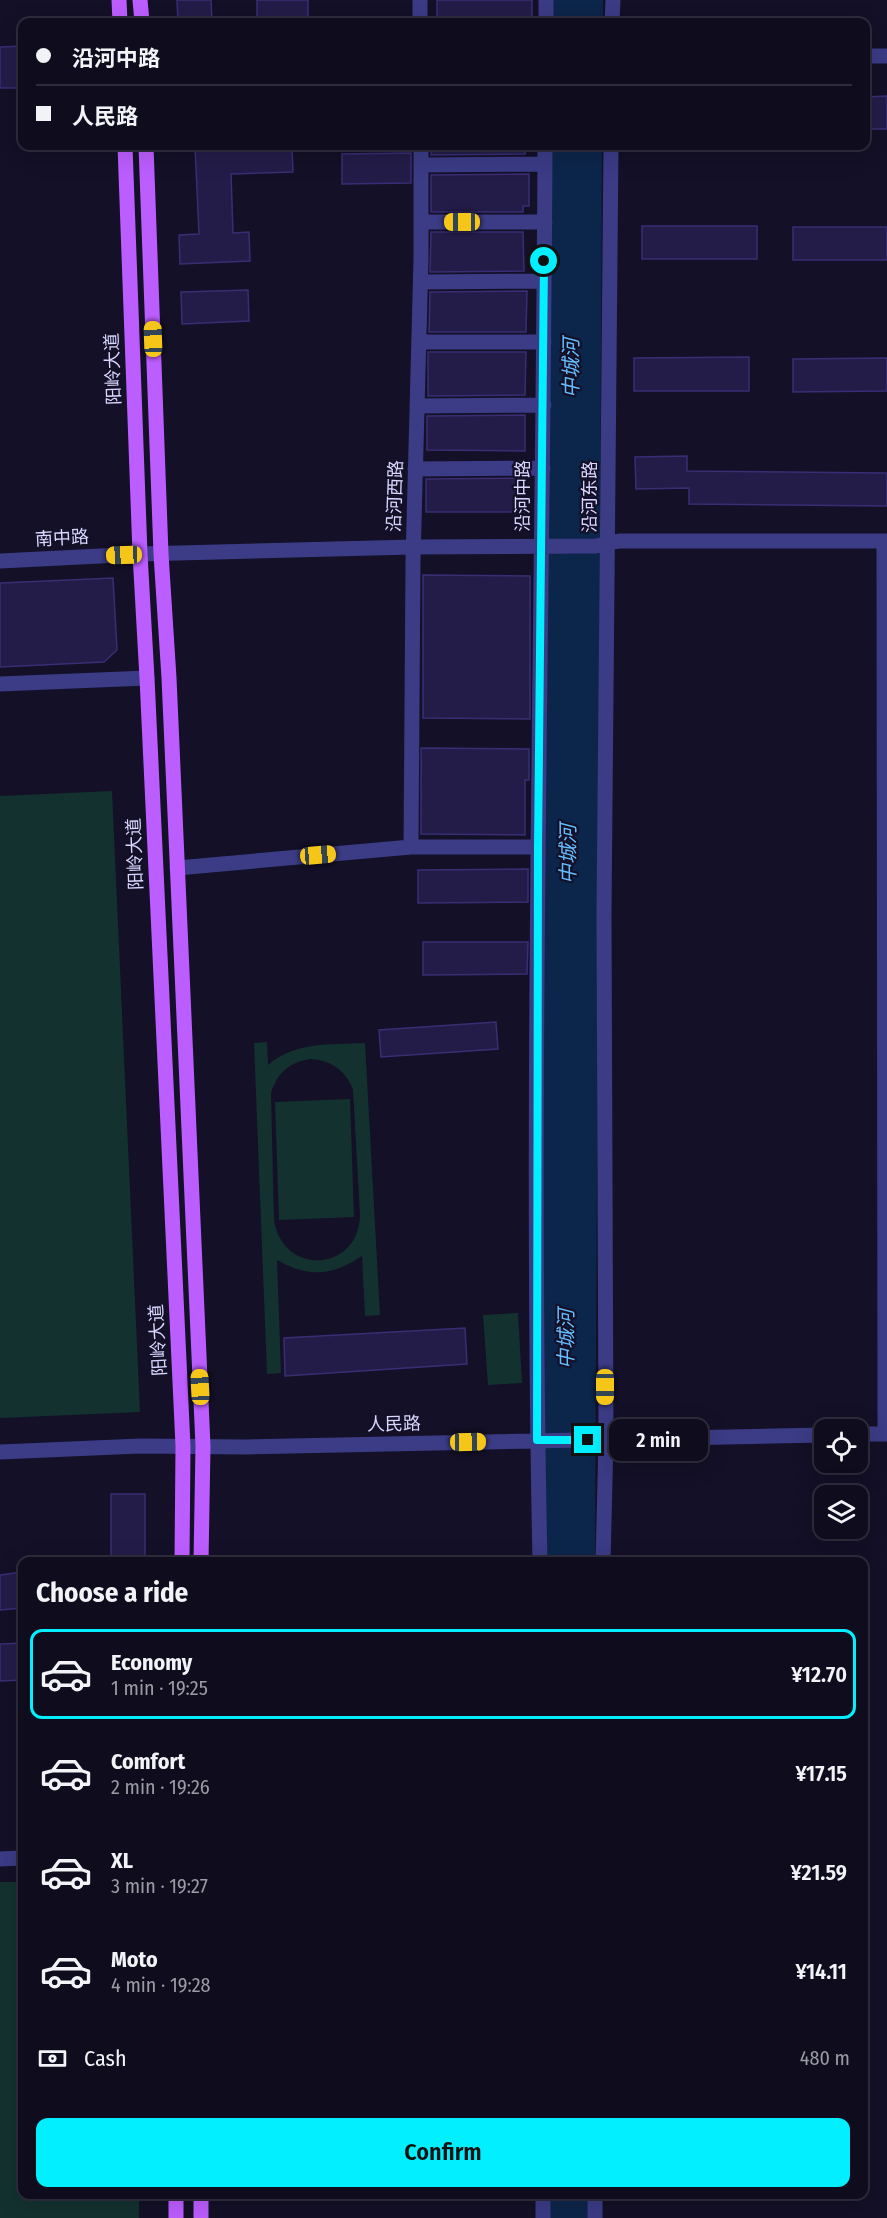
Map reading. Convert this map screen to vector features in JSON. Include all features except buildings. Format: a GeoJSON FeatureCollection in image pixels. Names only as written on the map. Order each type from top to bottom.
{"type":"FeatureCollection","features":[{"type":"Feature","properties":{"kind":"main road"},"geometry":{"type":"LineString","coordinates":[[119,0],[120,18]]}},
{"type":"Feature","properties":{"kind":"main road"},"geometry":{"type":"LineString","coordinates":[[141,0],[142,18]]}},
{"type":"Feature","properties":{"kind":"main road","name":"阳岭大道"},"geometry":{"type":"LineString","coordinates":[[125,150],[140,554],[183,1446],[182,1557]]}},
{"type":"Feature","properties":{"kind":"main road"},"geometry":{"type":"LineString","coordinates":[[146,150],[161,554],[202,1446],[201,1557]]}},
{"type":"Feature","properties":{"kind":"main road"},"geometry":{"type":"LineString","coordinates":[[176,2199],[176,2218]]}},
{"type":"Feature","properties":{"kind":"main road"},"geometry":{"type":"LineString","coordinates":[[201,2199],[201,2218]]}},
{"type":"Feature","properties":{"kind":"street"},"geometry":{"type":"LineString","coordinates":[[420,0],[420,18]]}},
{"type":"Feature","properties":{"kind":"street"},"geometry":{"type":"LineString","coordinates":[[546,0],[546,18]]}},
{"type":"Feature","properties":{"kind":"street"},"geometry":{"type":"LineString","coordinates":[[612,0],[612,18]]}},
{"type":"Feature","properties":{"kind":"street"},"geometry":{"type":"LineString","coordinates":[[870,56],[887,56]]}},
{"type":"Feature","properties":{"kind":"street","name":"沿河西路"},"geometry":{"type":"LineString","coordinates":[[411,847],[413,547],[419,342],[421,150]]}},
{"type":"Feature","properties":{"kind":"street","name":"沿河中路"},"geometry":{"type":"LineString","coordinates":[[540,1557],[544,1440],[538,847],[548,547],[543,468],[545,150]]}},
{"type":"Feature","properties":{"kind":"street","name":"沿河东路"},"geometry":{"type":"LineString","coordinates":[[161,554],[413,547],[602,545],[611,150]]}},
{"type":"Feature","properties":{"kind":"street"},"geometry":{"type":"LineString","coordinates":[[421,165],[545,164]]}},
{"type":"Feature","properties":{"kind":"street"},"geometry":{"type":"LineString","coordinates":[[421,222],[544,222]]}},
{"type":"Feature","properties":{"kind":"street"},"geometry":{"type":"LineString","coordinates":[[420,282],[544,281]]}},
{"type":"Feature","properties":{"kind":"street"},"geometry":{"type":"LineString","coordinates":[[419,342],[544,342]]}},
{"type":"Feature","properties":{"kind":"street"},"geometry":{"type":"LineString","coordinates":[[417,406],[544,405]]}},
{"type":"Feature","properties":{"kind":"street"},"geometry":{"type":"LineString","coordinates":[[416,469],[543,468]]}},
{"type":"Feature","properties":{"kind":"street"},"geometry":{"type":"LineString","coordinates":[[603,1557],[606,1439],[602,545],[619,541],[885,541],[886,1434],[868,1434]]}},
{"type":"Feature","properties":{"kind":"street","name":"南中路"},"geometry":{"type":"LineString","coordinates":[[0,561],[161,554]]}},
{"type":"Feature","properties":{"kind":"street"},"geometry":{"type":"LineString","coordinates":[[0,684],[147,678]]}},
{"type":"Feature","properties":{"kind":"street"},"geometry":{"type":"LineString","coordinates":[[177,868],[411,847],[538,847]]}},
{"type":"Feature","properties":{"kind":"street","name":"人民路"},"geometry":{"type":"LineString","coordinates":[[0,1452],[183,1446],[814,1435]]}},
{"type":"Feature","properties":{"kind":"street"},"geometry":{"type":"LineString","coordinates":[[0,1858],[18,1858]]}},
{"type":"Feature","properties":{"kind":"street"},"geometry":{"type":"LineString","coordinates":[[543,2199],[543,2218]]}},
{"type":"Feature","properties":{"kind":"street"},"geometry":{"type":"LineString","coordinates":[[595,2199],[595,2218]]}},
{"type":"Feature","properties":{"kind":"green space"},"geometry":{"type":"Polygon","coordinates":[[[112,791],[140,1412],[0,1418],[0,796],[112,791]]]}},
{"type":"Feature","properties":{"kind":"green space"},"geometry":{"type":"Polygon","coordinates":[[[267,1042],[268,1065],[279,1057],[302,1048],[365,1043],[380,1315],[365,1316],[362,1256],[341,1268],[320,1272],[300,1270],[277,1260],[281,1373],[267,1374],[254,1043],[267,1042]],[[310,1059],[290,1066],[281,1074],[271,1093],[274,1220],[280,1238],[291,1251],[305,1258],[320,1260],[335,1257],[347,1248],[356,1234],[360,1215],[353,1089],[341,1071],[331,1064],[310,1059]]]}},
{"type":"Feature","properties":{"kind":"green space"},"geometry":{"type":"Polygon","coordinates":[[[350,1099],[354,1217],[279,1220],[275,1102],[350,1099]]]}},
{"type":"Feature","properties":{"kind":"green space"},"geometry":{"type":"Polygon","coordinates":[[[518,1313],[522,1383],[488,1385],[483,1315],[518,1313]]]}},
{"type":"Feature","properties":{"kind":"green space"},"geometry":{"type":"Polygon","coordinates":[[[0,1882],[18,1882],[18,2199],[139,2199],[139,2218],[0,2218],[0,1882]]]}},
{"type":"Feature","properties":{"kind":"waterway"},"geometry":{"type":"LineString","coordinates":[[563,0],[563,18]]}},
{"type":"Feature","properties":{"kind":"waterway"},"geometry":{"type":"LineString","coordinates":[[588,0],[588,18]]}},
{"type":"Feature","properties":{"kind":"waterway","name":"中城河"},"geometry":{"type":"LineString","coordinates":[[555,1557],[563,150]]}},
{"type":"Feature","properties":{"kind":"waterway","name":"中城河"},"geometry":{"type":"LineString","coordinates":[[580,1557],[587,150]]}},
{"type":"Feature","properties":{"kind":"waterway"},"geometry":{"type":"LineString","coordinates":[[552,2199],[552,2218]]}},
{"type":"Feature","properties":{"kind":"waterway"},"geometry":{"type":"LineString","coordinates":[[579,2199],[579,2218]]}},
{"type":"Feature","properties":{"kind":"route"},"geometry":{"type":"LineString","coordinates":[[544,261],[538,847],[537,1440],[588,1440]]}}]}
